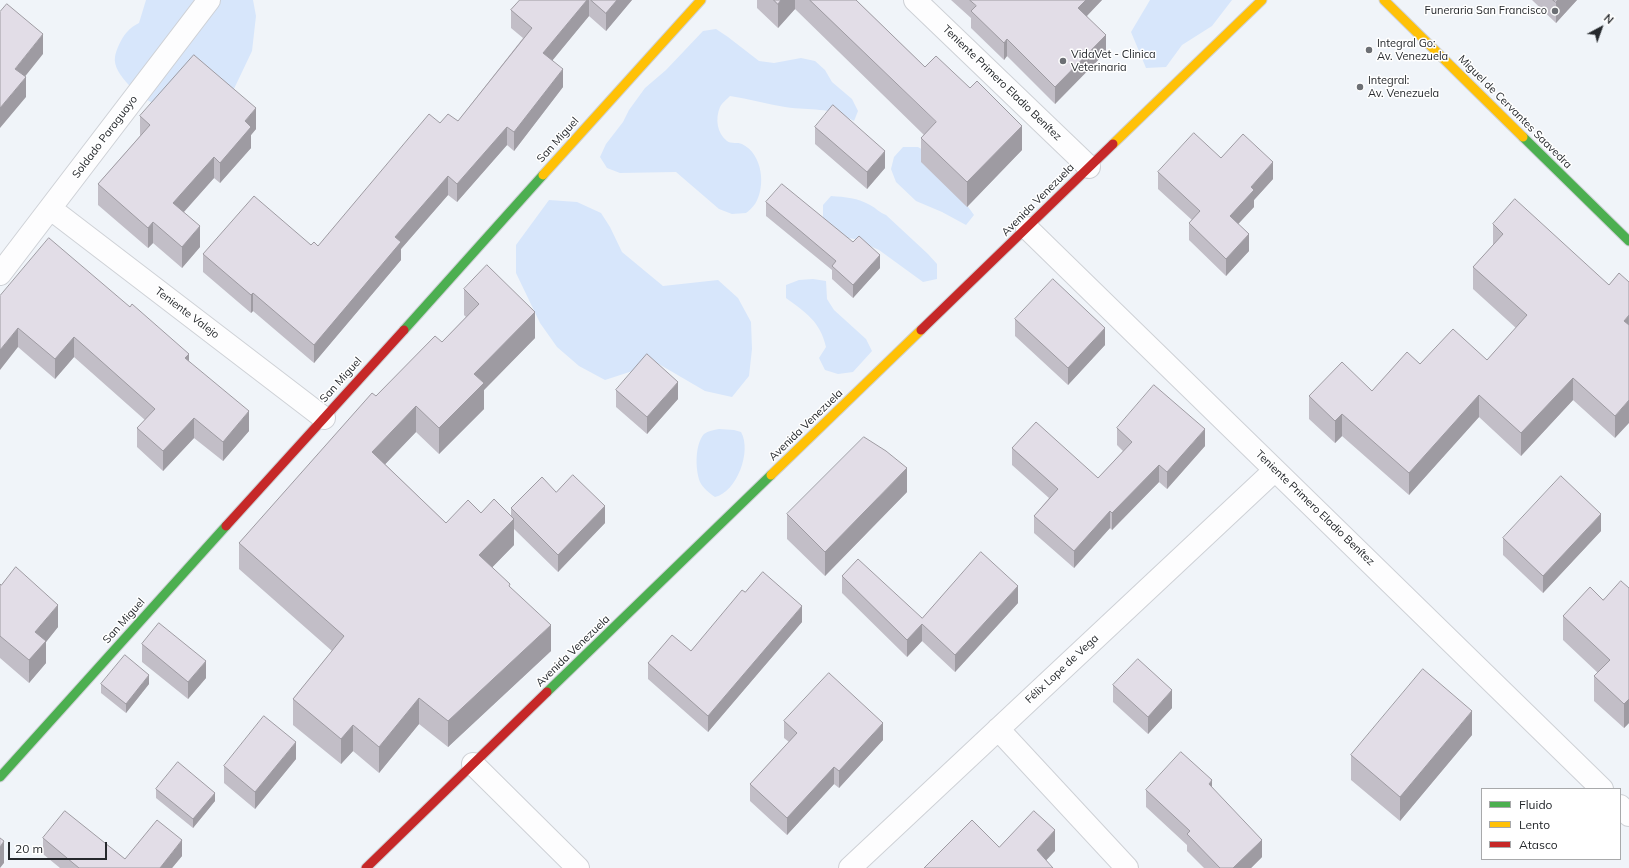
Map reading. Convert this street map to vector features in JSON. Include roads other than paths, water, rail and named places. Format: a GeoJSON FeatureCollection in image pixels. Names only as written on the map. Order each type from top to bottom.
{"type":"FeatureCollection","features":[{"type":"Feature","properties":{"kind":"street","name":"Soldado Paraguayo"},"geometry":{"type":"LineString","coordinates":[[0,274],[209,0]]}},
{"type":"Feature","properties":{"kind":"street","name":"San Miguel"},"geometry":{"type":"LineString","coordinates":[[0,777],[701,0]]}},
{"type":"Feature","properties":{"kind":"street","name":"Teniente Primero Eladio Benítez"},"geometry":{"type":"LineString","coordinates":[[916,0],[1089,167]]}},
{"type":"Feature","properties":{"kind":"street","name":"Avenida Venezuela"},"geometry":{"type":"LineString","coordinates":[[366,868],[1262,0]]}},
{"type":"Feature","properties":{"kind":"street","name":"Miguel de Cervantes Saavedra"},"geometry":{"type":"LineString","coordinates":[[1384,0],[1629,241]]}},
{"type":"Feature","properties":{"kind":"street","name":"Teniente Valejo"},"geometry":{"type":"LineString","coordinates":[[51,209],[324,418]]}},
{"type":"Feature","properties":{"kind":"street","name":"Teniente Primero Eladio Benítez"},"geometry":{"type":"LineString","coordinates":[[1028,228],[1601,788]]}},
{"type":"Feature","properties":{"kind":"street","name":"Félix Lope de Vega"},"geometry":{"type":"LineString","coordinates":[[850,868],[1276,470]]}},
{"type":"Feature","properties":{"kind":"street"},"geometry":{"type":"LineString","coordinates":[[998,729],[1127,868]]}},
{"type":"Feature","properties":{"kind":"street"},"geometry":{"type":"LineString","coordinates":[[473,764],[578,868]]}},
{"type":"Feature","properties":{"kind":"street"},"geometry":{"type":"LineString","coordinates":[[1621,807],[1629,815]]}},
{"type":"Feature","properties":{"kind":"place","name":"Funeraria San Francisco"},"geometry":{"type":"Point","coordinates":[1555,11]}},
{"type":"Feature","properties":{"kind":"place","name":"Integral Go: Av. Venezuela"},"geometry":{"type":"Point","coordinates":[1369,50]}},
{"type":"Feature","properties":{"kind":"place","name":"VidaVet - Clinica Veterinaria"},"geometry":{"type":"Point","coordinates":[1063,61]}},
{"type":"Feature","properties":{"kind":"place","name":"Integral: Av. Venezuela"},"geometry":{"type":"Point","coordinates":[1360,87]}}]}
